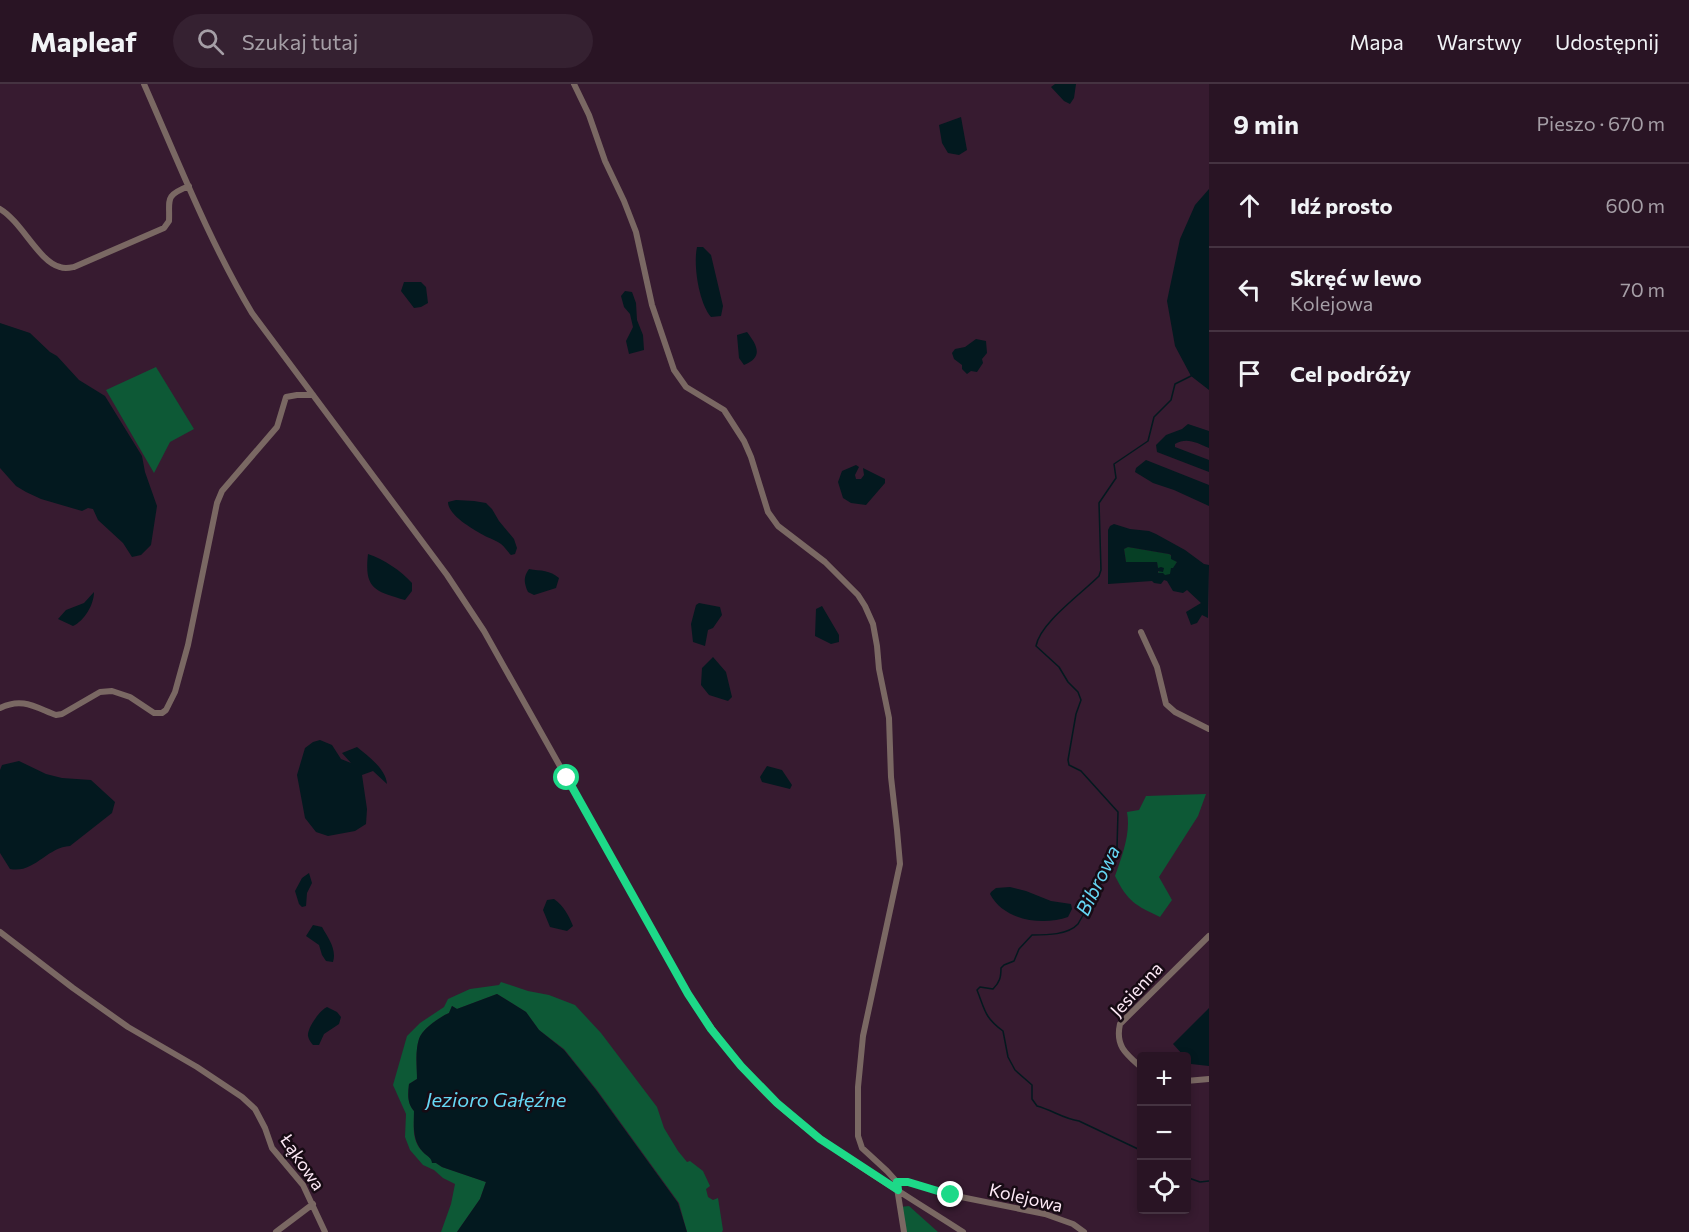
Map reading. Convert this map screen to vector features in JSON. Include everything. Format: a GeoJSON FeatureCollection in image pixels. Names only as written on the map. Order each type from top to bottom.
{"type":"FeatureCollection","features":[{"type":"Feature","properties":{"kind":"street"},"geometry":{"type":"LineString","coordinates":[[144,84],[218,252],[252,313],[447,575],[484,631],[688,994],[711,1029],[741,1066],[777,1103],[820,1139],[963,1232]]}},
{"type":"Feature","properties":{"kind":"street"},"geometry":{"type":"LineString","coordinates":[[574,84],[589,115],[605,161],[636,232],[652,305],[674,370],[686,387],[724,410],[744,441],[751,457],[768,513],[778,526],[825,562],[858,596],[873,624],[889,718],[891,777],[900,864],[863,1036],[858,1087],[858,1136],[862,1148],[897,1182],[904,1232]]}},
{"type":"Feature","properties":{"kind":"street"},"geometry":{"type":"LineString","coordinates":[[0,209],[17,223],[49,261],[58,267],[66,268],[74,267],[164,228],[169,221],[168,205],[171,197],[175,192],[189,186]]}},
{"type":"Feature","properties":{"kind":"street"},"geometry":{"type":"LineString","coordinates":[[0,708],[19,702],[56,715],[69,711],[100,692],[112,691],[130,697],[154,712],[162,713],[166,710],[175,692],[188,645],[217,503],[222,491],[277,427],[286,397],[313,395]]}},
{"type":"Feature","properties":{"kind":"street"},"geometry":{"type":"LineString","coordinates":[[1141,632],[1157,667],[1166,704],[1175,712],[1209,729]]}},
{"type":"Feature","properties":{"kind":"street","name":"Łąkowa"},"geometry":{"type":"LineString","coordinates":[[0,932],[128,1027],[242,1096],[255,1109],[272,1148],[303,1185],[325,1232]]}},
{"type":"Feature","properties":{"kind":"street","name":"Jesienna"},"geometry":{"type":"LineString","coordinates":[[1137,1063],[1123,1050],[1118,1035],[1120,1024],[1209,936]]}},
{"type":"Feature","properties":{"kind":"street"},"geometry":{"type":"LineString","coordinates":[[1191,1081],[1209,1079]]}},
{"type":"Feature","properties":{"kind":"street","name":"Kolejowa"},"geometry":{"type":"LineString","coordinates":[[897,1182],[908,1182],[951,1195],[1045,1214],[1073,1224],[1084,1232]]}},
{"type":"Feature","properties":{"kind":"street"},"geometry":{"type":"LineString","coordinates":[[276,1232],[313,1204]]}},
{"type":"Feature","properties":{"kind":"green space"},"geometry":{"type":"Polygon","coordinates":[[[156,367],[194,429],[170,442],[154,473],[106,390],[156,367]]]}},
{"type":"Feature","properties":{"kind":"green space"},"geometry":{"type":"Polygon","coordinates":[[[1128,547],[1169,554],[1177,562],[1167,576],[1158,573],[1160,569],[1157,563],[1126,562],[1124,549],[1128,547]]]}},
{"type":"Feature","properties":{"kind":"green space"},"geometry":{"type":"Polygon","coordinates":[[[1206,794],[1198,816],[1159,877],[1172,900],[1160,917],[1133,902],[1115,876],[1127,836],[1127,812],[1139,810],[1146,796],[1206,794]]]}},
{"type":"Feature","properties":{"kind":"green space"},"geometry":{"type":"Polygon","coordinates":[[[501,982],[549,995],[575,1005],[601,1033],[657,1107],[664,1128],[678,1151],[687,1162],[690,1161],[703,1171],[710,1186],[706,1189],[708,1197],[713,1200],[718,1198],[722,1232],[687,1232],[679,1203],[597,1090],[564,1049],[539,1030],[526,1012],[497,994],[457,1009],[452,1006],[449,1013],[427,1027],[418,1044],[417,1079],[409,1084],[408,1095],[414,1111],[414,1133],[417,1143],[433,1163],[486,1182],[480,1199],[457,1232],[441,1232],[455,1184],[423,1165],[410,1150],[405,1137],[406,1114],[393,1085],[407,1036],[420,1023],[444,1007],[448,999],[470,989],[499,985],[501,982]]]}},
{"type":"Feature","properties":{"kind":"green space"},"geometry":{"type":"Polygon","coordinates":[[[909,1206],[938,1232],[904,1232],[900,1207],[909,1206]]]}},
{"type":"Feature","properties":{"kind":"water"},"geometry":{"type":"Polygon","coordinates":[[[1055,84],[1076,84],[1074,98],[1070,104],[1051,87],[1055,84]]]}},
{"type":"Feature","properties":{"kind":"water"},"geometry":{"type":"Polygon","coordinates":[[[961,117],[967,150],[959,155],[948,153],[942,143],[939,125],[961,117]]]}},
{"type":"Feature","properties":{"kind":"water"},"geometry":{"type":"Polygon","coordinates":[[[1209,189],[1209,390],[1191,376],[1175,346],[1167,301],[1180,239],[1195,205],[1209,189]]]}},
{"type":"Feature","properties":{"kind":"water"},"geometry":{"type":"Polygon","coordinates":[[[697,247],[703,247],[711,255],[723,306],[721,316],[711,317],[703,303],[697,273],[697,247]]]}},
{"type":"Feature","properties":{"kind":"water"},"geometry":{"type":"Polygon","coordinates":[[[404,282],[421,282],[426,287],[428,303],[414,308],[401,291],[404,282]]]}},
{"type":"Feature","properties":{"kind":"water"},"geometry":{"type":"Polygon","coordinates":[[[625,291],[632,292],[636,303],[637,320],[643,335],[644,350],[629,354],[626,341],[633,327],[630,314],[624,307],[621,296],[625,291]]]}},
{"type":"Feature","properties":{"kind":"water"},"geometry":{"type":"Polygon","coordinates":[[[0,323],[30,333],[57,356],[79,380],[105,396],[142,456],[157,506],[151,545],[141,555],[132,557],[123,543],[98,520],[93,509],[88,508],[82,511],[41,499],[16,486],[0,468],[0,323]]]}},
{"type":"Feature","properties":{"kind":"water"},"geometry":{"type":"Polygon","coordinates":[[[747,332],[757,350],[754,358],[744,365],[739,358],[737,335],[747,332]]]}},
{"type":"Feature","properties":{"kind":"water"},"geometry":{"type":"Polygon","coordinates":[[[976,339],[986,341],[987,353],[977,372],[971,371],[967,374],[962,369],[962,365],[954,359],[952,353],[955,349],[965,347],[976,339]]]}},
{"type":"Feature","properties":{"kind":"water"},"geometry":{"type":"Polygon","coordinates":[[[1188,424],[1209,431],[1209,448],[1188,441],[1179,442],[1175,444],[1175,447],[1209,460],[1209,472],[1157,452],[1156,445],[1166,435],[1188,424]]]}},
{"type":"Feature","properties":{"kind":"water"},"geometry":{"type":"Polygon","coordinates":[[[1146,460],[1209,485],[1209,506],[1153,483],[1135,472],[1136,468],[1146,460]]]}},
{"type":"Feature","properties":{"kind":"water"},"geometry":{"type":"Polygon","coordinates":[[[856,465],[859,467],[855,475],[856,479],[861,479],[864,475],[863,468],[885,479],[885,483],[866,505],[851,503],[843,498],[838,482],[842,471],[856,465]]]}},
{"type":"Feature","properties":{"kind":"water"},"geometry":{"type":"Polygon","coordinates":[[[456,500],[486,503],[514,539],[517,548],[515,554],[511,555],[504,546],[457,518],[448,502],[456,500]]]}},
{"type":"Feature","properties":{"kind":"water"},"geometry":{"type":"Polygon","coordinates":[[[1114,524],[1149,531],[1209,565],[1208,618],[1202,615],[1197,623],[1191,625],[1186,612],[1201,603],[1187,590],[1183,593],[1173,591],[1167,581],[1164,580],[1161,584],[1152,581],[1108,584],[1108,530],[1114,524]],[[1128,547],[1124,549],[1126,562],[1157,562],[1158,568],[1164,568],[1163,572],[1158,571],[1158,573],[1165,575],[1170,574],[1171,568],[1177,562],[1171,559],[1169,554],[1128,547]]]}},
{"type":"Feature","properties":{"kind":"water"},"geometry":{"type":"Polygon","coordinates":[[[368,554],[392,566],[412,583],[412,591],[405,600],[386,594],[374,587],[368,575],[368,554]]]}},
{"type":"Feature","properties":{"kind":"water"},"geometry":{"type":"Polygon","coordinates":[[[529,569],[556,575],[559,578],[556,588],[534,595],[528,592],[525,580],[529,569]]]}},
{"type":"Feature","properties":{"kind":"water"},"geometry":{"type":"Polygon","coordinates":[[[94,592],[90,607],[77,624],[73,626],[58,619],[66,610],[84,603],[94,592]]]}},
{"type":"Feature","properties":{"kind":"water"},"geometry":{"type":"Polygon","coordinates":[[[699,603],[720,607],[722,615],[713,628],[708,630],[705,646],[693,642],[691,624],[696,605],[699,603]]]}},
{"type":"Feature","properties":{"kind":"water"},"geometry":{"type":"Polygon","coordinates":[[[822,606],[839,635],[839,642],[831,644],[815,636],[816,609],[822,606]]]}},
{"type":"Feature","properties":{"kind":"water"},"geometry":{"type":"Polygon","coordinates":[[[713,657],[726,672],[732,697],[728,701],[709,695],[701,685],[702,668],[713,657]]]}},
{"type":"Feature","properties":{"kind":"water"},"geometry":{"type":"Polygon","coordinates":[[[320,740],[332,745],[341,759],[351,763],[342,753],[357,747],[376,763],[386,778],[387,784],[373,771],[362,775],[367,809],[366,824],[355,831],[328,836],[316,832],[305,818],[297,775],[305,748],[320,740]]]}},
{"type":"Feature","properties":{"kind":"water"},"geometry":{"type":"Polygon","coordinates":[[[19,761],[46,774],[62,778],[91,780],[115,802],[112,813],[70,846],[54,851],[26,868],[10,869],[0,853],[0,770],[2,765],[19,761]]]}},
{"type":"Feature","properties":{"kind":"water"},"geometry":{"type":"Polygon","coordinates":[[[767,766],[782,770],[792,785],[790,789],[762,782],[760,777],[767,766]]]}},
{"type":"Feature","properties":{"kind":"water"},"geometry":{"type":"Polygon","coordinates":[[[309,873],[312,883],[307,893],[306,906],[302,907],[295,891],[302,878],[309,873]]]}},
{"type":"Feature","properties":{"kind":"water"},"geometry":{"type":"Polygon","coordinates":[[[1010,887],[1051,901],[1071,904],[1072,909],[1068,917],[1058,920],[1036,921],[1014,916],[996,903],[990,894],[996,888],[1010,887]]]}},
{"type":"Feature","properties":{"kind":"water"},"geometry":{"type":"Polygon","coordinates":[[[554,899],[566,911],[573,926],[567,931],[550,927],[543,910],[547,900],[554,899]]]}},
{"type":"Feature","properties":{"kind":"water"},"geometry":{"type":"Polygon","coordinates":[[[313,925],[322,927],[329,939],[334,953],[333,962],[326,961],[319,945],[306,936],[313,925]]]}},
{"type":"Feature","properties":{"kind":"water","name":"Jezioro Gałęźne"},"geometry":{"type":"Polygon","coordinates":[[[497,994],[526,1012],[539,1030],[564,1050],[596,1090],[678,1203],[687,1232],[457,1232],[480,1199],[486,1182],[432,1163],[419,1147],[415,1138],[414,1111],[408,1098],[409,1084],[417,1079],[418,1044],[427,1027],[449,1013],[452,1006],[457,1009],[497,994]]]}},
{"type":"Feature","properties":{"kind":"water"},"geometry":{"type":"Polygon","coordinates":[[[327,1007],[341,1017],[339,1024],[324,1034],[319,1045],[313,1045],[308,1033],[318,1015],[327,1007]]]}},
{"type":"Feature","properties":{"kind":"water"},"geometry":{"type":"Polygon","coordinates":[[[1209,1008],[1209,1066],[1191,1064],[1191,1052],[1180,1052],[1173,1044],[1209,1008]]]}},
{"type":"Feature","properties":{"kind":"waterway","name":"Bibrowa"},"geometry":{"type":"LineString","coordinates":[[1137,1149],[1079,1121],[1037,1106],[1032,1099],[1032,1085],[1015,1070],[1008,1057],[1003,1031],[989,1017],[977,990],[980,987],[993,989],[1000,979],[1001,968],[1014,961],[1019,949],[1032,935],[1063,932],[1078,924],[1108,871],[1117,848],[1118,812],[1081,771],[1069,765],[1076,714],[1081,700],[1078,692],[1068,682],[1059,667],[1036,646],[1039,637],[1053,618],[1099,576],[1101,570],[1099,503],[1116,478],[1114,464],[1148,441],[1154,417],[1171,400],[1175,384],[1191,376]]}},
{"type":"Feature","properties":{"kind":"waterway","name":"Bibrowa"},"geometry":{"type":"LineString","coordinates":[[1191,1179],[1200,1182],[1209,1181]]}},
{"type":"Feature","properties":{"kind":"route"},"geometry":{"type":"LineString","coordinates":[[567,778],[688,994],[711,1029],[741,1066],[777,1103],[820,1139],[898,1190],[897,1182],[908,1182],[951,1195]]}}]}
